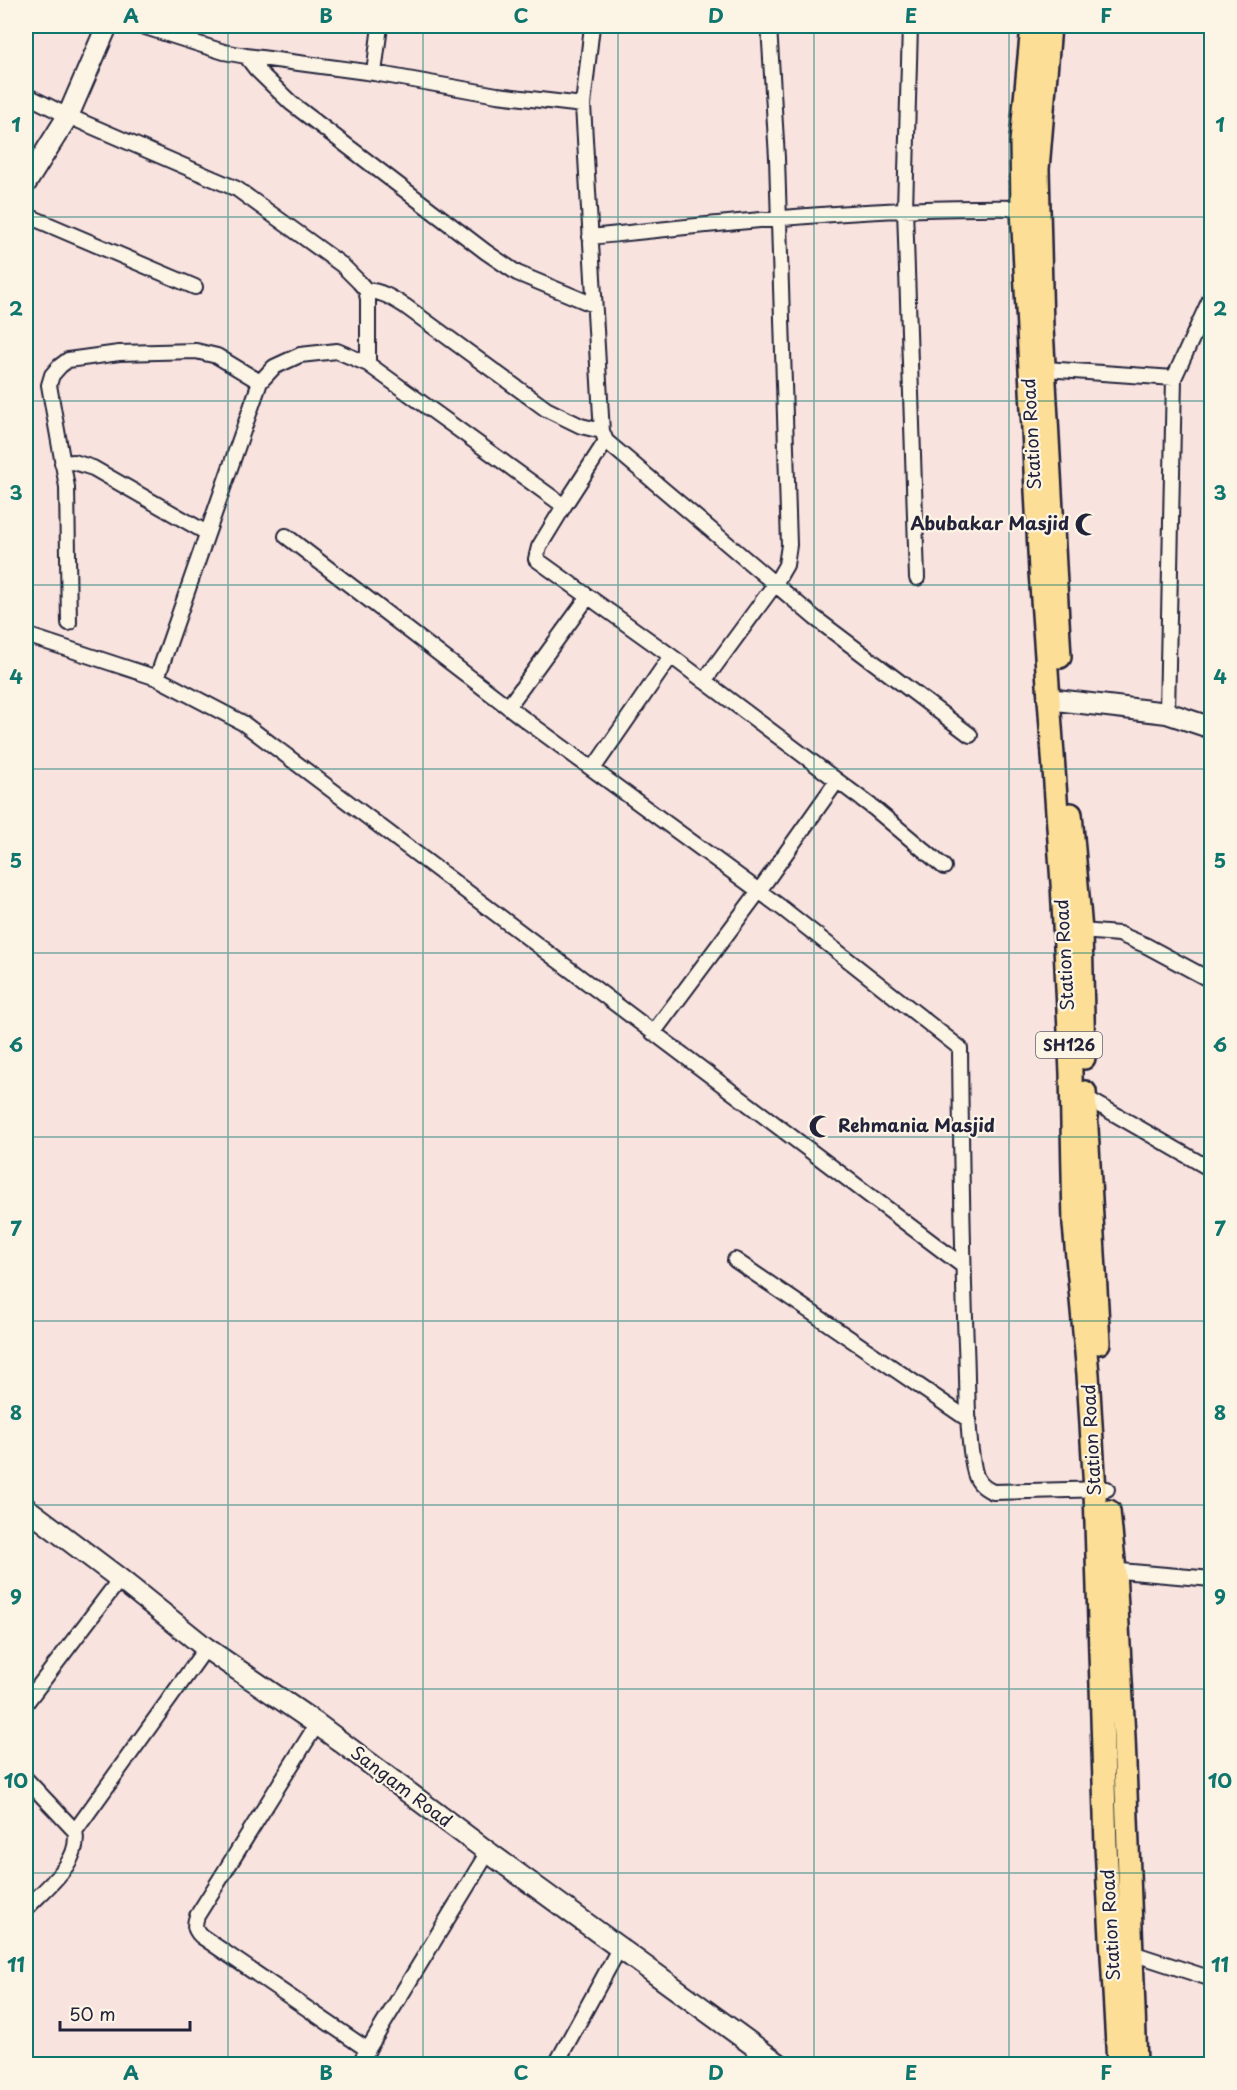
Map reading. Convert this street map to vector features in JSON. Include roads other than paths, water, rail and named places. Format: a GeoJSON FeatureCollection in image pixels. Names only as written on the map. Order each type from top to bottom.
{"type":"FeatureCollection","features":[{"type":"Feature","properties":{"kind":"main road","name":"Station Road"},"geometry":{"type":"LineString","coordinates":[[1032,26],[1021,142],[1031,426],[1055,700],[1081,931],[1085,1097],[1101,1490],[1106,1570],[1124,1737],[1136,2064]]}},
{"type":"Feature","properties":{"kind":"main road","name":"Station Road"},"geometry":{"type":"LineString","coordinates":[[1050,26],[1038,169],[1055,700],[1071,1073],[1074,1225],[1101,1490]]}},
{"type":"Feature","properties":{"kind":"main road","name":"Station Road"},"geometry":{"type":"LineString","coordinates":[[1106,1570],[1106,1836],[1118,2064]]}},
{"type":"Feature","properties":{"kind":"street"},"geometry":{"type":"LineString","coordinates":[[26,183],[68,116],[107,26]]}},
{"type":"Feature","properties":{"kind":"street"},"geometry":{"type":"LineString","coordinates":[[142,26],[224,52],[246,56],[374,73],[497,95],[583,105]]}},
{"type":"Feature","properties":{"kind":"street"},"geometry":{"type":"LineString","coordinates":[[374,73],[380,26]]}},
{"type":"Feature","properties":{"kind":"street"},"geometry":{"type":"LineString","coordinates":[[592,26],[583,105],[604,436],[538,547],[536,559],[671,656],[875,809],[944,867]]}},
{"type":"Feature","properties":{"kind":"street"},"geometry":{"type":"LineString","coordinates":[[704,681],[775,584],[786,565],[789,544],[769,26]]}},
{"type":"Feature","properties":{"kind":"street"},"geometry":{"type":"LineString","coordinates":[[910,26],[905,209],[917,578]]}},
{"type":"Feature","properties":{"kind":"street"},"geometry":{"type":"LineString","coordinates":[[246,56],[291,103],[486,252],[517,273],[594,305]]}},
{"type":"Feature","properties":{"kind":"street"},"geometry":{"type":"LineString","coordinates":[[26,95],[68,116],[237,189],[342,265],[366,290],[368,364]]}},
{"type":"Feature","properties":{"kind":"street"},"geometry":{"type":"LineString","coordinates":[[590,237],[778,217],[905,209],[1022,208]]}},
{"type":"Feature","properties":{"kind":"street"},"geometry":{"type":"LineString","coordinates":[[26,215],[195,287]]}},
{"type":"Feature","properties":{"kind":"street"},"geometry":{"type":"LineString","coordinates":[[366,290],[385,294],[405,306],[546,409],[604,436],[815,618],[970,735]]}},
{"type":"Feature","properties":{"kind":"street"},"geometry":{"type":"LineString","coordinates":[[1167,713],[1173,378],[1212,295]]}},
{"type":"Feature","properties":{"kind":"street"},"geometry":{"type":"LineString","coordinates":[[69,623],[67,487],[49,385],[52,375],[68,360],[119,353],[196,351],[216,356],[260,382]]}},
{"type":"Feature","properties":{"kind":"street"},"geometry":{"type":"LineString","coordinates":[[157,678],[260,382],[274,367],[300,355],[337,351],[368,364],[564,506]]}},
{"type":"Feature","properties":{"kind":"street"},"geometry":{"type":"LineString","coordinates":[[1045,369],[1173,378]]}},
{"type":"Feature","properties":{"kind":"street"},"geometry":{"type":"LineString","coordinates":[[62,462],[74,462],[93,468],[207,533]]}},
{"type":"Feature","properties":{"kind":"street"},"geometry":{"type":"LineString","coordinates":[[286,536],[508,707],[759,891],[960,1048],[963,1266],[969,1420],[974,1469],[978,1481],[984,1488],[993,1492],[1101,1490]]}},
{"type":"Feature","properties":{"kind":"street"},"geometry":{"type":"LineString","coordinates":[[508,707],[588,597]]}},
{"type":"Feature","properties":{"kind":"street"},"geometry":{"type":"LineString","coordinates":[[26,635],[157,678],[243,723],[963,1266]]}},
{"type":"Feature","properties":{"kind":"street"},"geometry":{"type":"LineString","coordinates":[[593,769],[671,656]]}},
{"type":"Feature","properties":{"kind":"street"},"geometry":{"type":"LineString","coordinates":[[1055,700],[1167,713],[1212,728]]}},
{"type":"Feature","properties":{"kind":"street"},"geometry":{"type":"LineString","coordinates":[[653,1033],[759,891],[837,781]]}},
{"type":"Feature","properties":{"kind":"street"},"geometry":{"type":"LineString","coordinates":[[1081,931],[1119,934],[1145,945],[1212,981]]}},
{"type":"Feature","properties":{"kind":"street"},"geometry":{"type":"LineString","coordinates":[[1085,1097],[1212,1170]]}},
{"type":"Feature","properties":{"kind":"street"},"geometry":{"type":"LineString","coordinates":[[735,1260],[969,1420]]}},
{"type":"Feature","properties":{"kind":"street","name":"Sangam Road"},"geometry":{"type":"LineString","coordinates":[[26,1508],[206,1648],[317,1724],[779,2064]]}},
{"type":"Feature","properties":{"kind":"street"},"geometry":{"type":"LineString","coordinates":[[1106,1570],[1212,1579]]}},
{"type":"Feature","properties":{"kind":"street"},"geometry":{"type":"LineString","coordinates":[[26,1703],[120,1579]]}},
{"type":"Feature","properties":{"kind":"street"},"geometry":{"type":"LineString","coordinates":[[75,1831],[206,1648]]}},
{"type":"Feature","properties":{"kind":"street"},"geometry":{"type":"LineString","coordinates":[[317,1724],[197,1916],[194,1925],[195,1930],[201,1936],[368,2050]]}},
{"type":"Feature","properties":{"kind":"street"},"geometry":{"type":"LineString","coordinates":[[26,1909],[73,1857],[78,1842],[75,1831],[28,1786]]}},
{"type":"Feature","properties":{"kind":"street"},"geometry":{"type":"LineString","coordinates":[[359,2064],[488,1852]]}},
{"type":"Feature","properties":{"kind":"street"},"geometry":{"type":"LineString","coordinates":[[556,2064],[620,1947]]}},
{"type":"Feature","properties":{"kind":"street"},"geometry":{"type":"LineString","coordinates":[[1132,1953],[1212,1978]]}},
{"type":"Feature","properties":{"kind":"place","name":"Abubakar Masjid"},"geometry":{"type":"Point","coordinates":[1087,524]}},
{"type":"Feature","properties":{"kind":"place","name":"Rehmania Masjid"},"geometry":{"type":"Point","coordinates":[820,1126]}}]}
